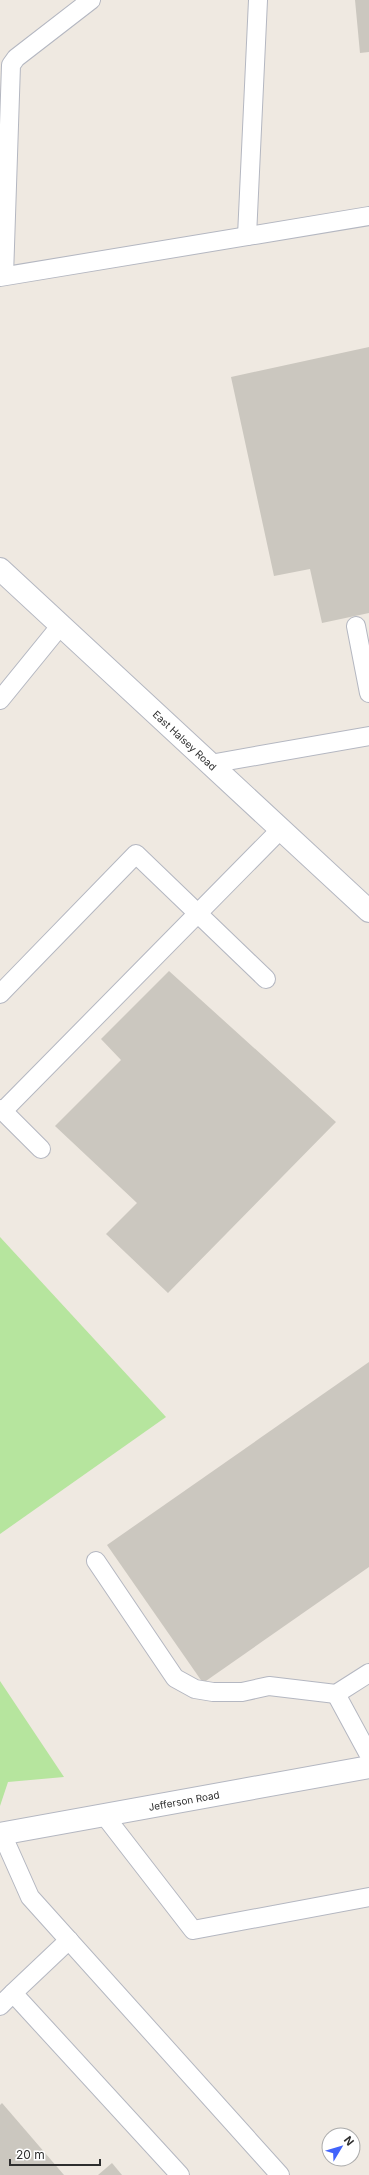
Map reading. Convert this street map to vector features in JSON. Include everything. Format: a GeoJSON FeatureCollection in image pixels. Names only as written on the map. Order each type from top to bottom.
{"type":"FeatureCollection","features":[{"type":"Feature","properties":{"kind":"main road","name":"East Halsey Road"},"geometry":{"type":"LineString","coordinates":[[0,569],[369,911]]}},
{"type":"Feature","properties":{"kind":"main road","name":"Jefferson Road"},"geometry":{"type":"LineString","coordinates":[[1,1834],[369,1767]]}},
{"type":"Feature","properties":{"kind":"lane"},"geometry":{"type":"LineString","coordinates":[[91,0],[16,58],[11,65],[2,276],[369,216]]}},
{"type":"Feature","properties":{"kind":"lane"},"geometry":{"type":"LineString","coordinates":[[247,236],[258,0]]}},
{"type":"Feature","properties":{"kind":"lane"},"geometry":{"type":"LineString","coordinates":[[0,700],[61,626]]}},
{"type":"Feature","properties":{"kind":"lane"},"geometry":{"type":"LineString","coordinates":[[356,626],[369,693]]}},
{"type":"Feature","properties":{"kind":"lane"},"geometry":{"type":"LineString","coordinates":[[210,764],[369,736]]}},
{"type":"Feature","properties":{"kind":"lane"},"geometry":{"type":"LineString","coordinates":[[41,1149],[1,1110],[281,829]]}},
{"type":"Feature","properties":{"kind":"lane"},"geometry":{"type":"LineString","coordinates":[[0,994],[136,854],[266,979]]}},
{"type":"Feature","properties":{"kind":"lane"},"geometry":{"type":"LineString","coordinates":[[96,1561],[175,1678],[195,1689],[213,1692],[242,1692],[269,1686],[336,1694],[369,1673]]}},
{"type":"Feature","properties":{"kind":"lane"},"geometry":{"type":"LineString","coordinates":[[336,1694],[369,1755]]}},
{"type":"Feature","properties":{"kind":"lane"},"geometry":{"type":"LineString","coordinates":[[104,1815],[194,1930],[369,1897]]}},
{"type":"Feature","properties":{"kind":"lane"},"geometry":{"type":"LineString","coordinates":[[1,1834],[30,1896],[280,2175]]}},
{"type":"Feature","properties":{"kind":"lane"},"geometry":{"type":"LineString","coordinates":[[0,2006],[69,1940]]}},
{"type":"Feature","properties":{"kind":"lane"},"geometry":{"type":"LineString","coordinates":[[13,1993],[180,2175]]}},
{"type":"Feature","properties":{"kind":"green space"},"geometry":{"type":"Polygon","coordinates":[[[0,1237],[166,1417],[0,1534],[0,1237]]]}},
{"type":"Feature","properties":{"kind":"green space"},"geometry":{"type":"Polygon","coordinates":[[[0,1681],[64,1777],[8,1782],[0,1806],[0,1681]]]}},
{"type":"Feature","properties":{"kind":"building"},"geometry":{"type":"Polygon","coordinates":[[[355,0],[369,0],[369,52],[360,53],[355,0]]]}},
{"type":"Feature","properties":{"kind":"building"},"geometry":{"type":"Polygon","coordinates":[[[369,347],[369,613],[322,623],[310,569],[274,576],[231,377],[369,347]]]}},
{"type":"Feature","properties":{"kind":"building"},"geometry":{"type":"Polygon","coordinates":[[[169,971],[336,1122],[168,1293],[106,1234],[137,1203],[55,1126],[121,1060],[101,1039],[169,971]]]}},
{"type":"Feature","properties":{"kind":"building"},"geometry":{"type":"Polygon","coordinates":[[[369,1362],[369,1567],[203,1683],[107,1545],[369,1362]]]}},
{"type":"Feature","properties":{"kind":"building"},"geometry":{"type":"Polygon","coordinates":[[[2,2103],[64,2175],[0,2175],[0,2105],[2,2103]]]}},
{"type":"Feature","properties":{"kind":"building"},"geometry":{"type":"Polygon","coordinates":[[[112,2163],[122,2175],[98,2175],[112,2163]]]}}]}
